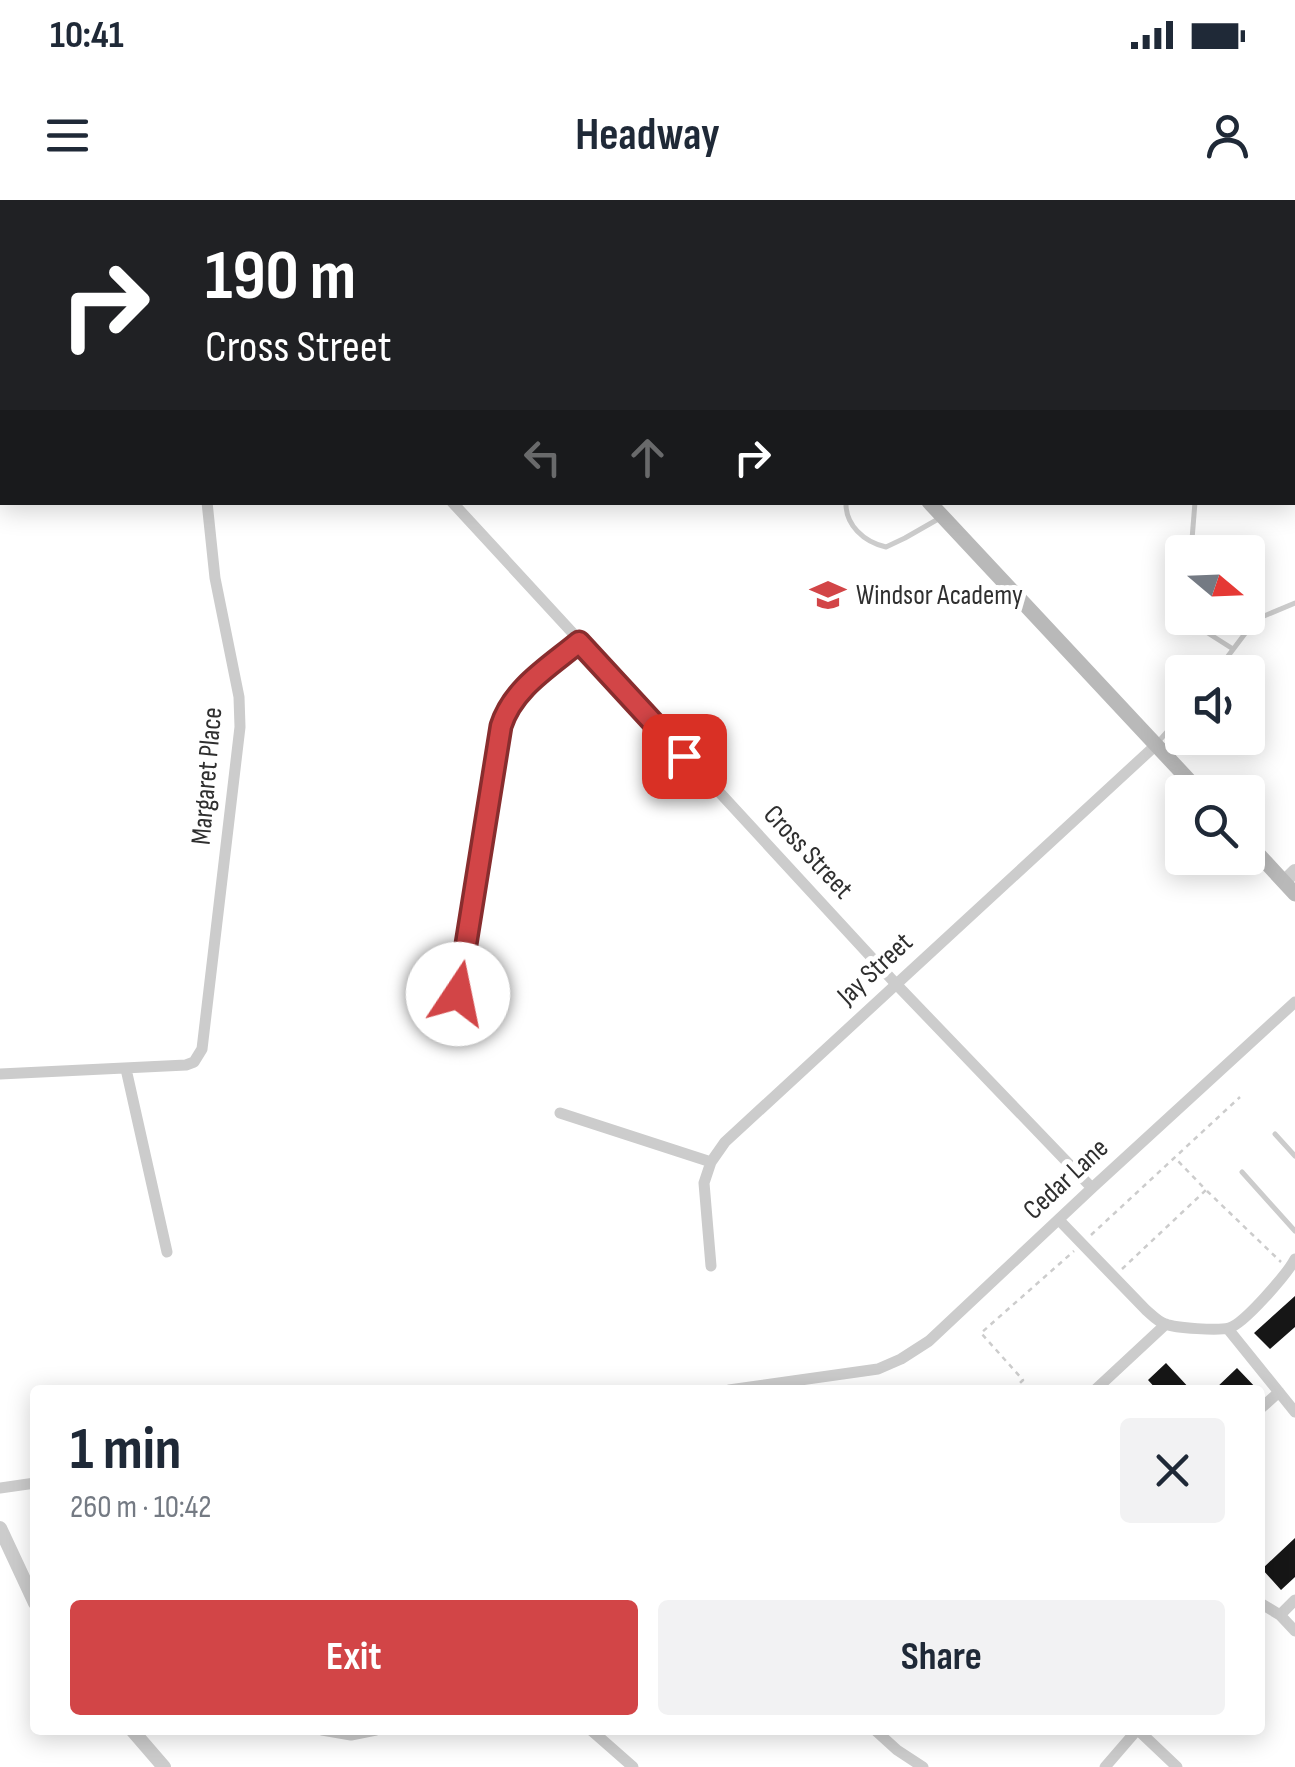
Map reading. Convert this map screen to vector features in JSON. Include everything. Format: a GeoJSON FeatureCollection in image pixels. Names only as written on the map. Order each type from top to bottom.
{"type":"FeatureCollection","features":[{"type":"Feature","properties":{"kind":"main road"},"geometry":{"type":"LineString","coordinates":[[932,505],[1184,775]]}},
{"type":"Feature","properties":{"kind":"main road"},"geometry":{"type":"LineString","coordinates":[[1265,858],[1291,882]]}},
{"type":"Feature","properties":{"kind":"street","name":"Margaret Place"},"geometry":{"type":"LineString","coordinates":[[126,1070],[194,1062],[204,1042],[240,728],[239,696],[215,578],[206,505]]}},
{"type":"Feature","properties":{"kind":"street","name":"Cross Street"},"geometry":{"type":"LineString","coordinates":[[455,505],[896,984],[1092,1188]]}},
{"type":"Feature","properties":{"kind":"street"},"geometry":{"type":"LineString","coordinates":[[452,1020],[506,711],[524,686],[579,642]]}},
{"type":"Feature","properties":{"kind":"street","name":"Jay Street"},"geometry":{"type":"LineString","coordinates":[[710,1162],[726,1142],[1156,745]]}},
{"type":"Feature","properties":{"kind":"street","name":"Cedar Lane"},"geometry":{"type":"LineString","coordinates":[[766,1385],[878,1369],[930,1341],[1295,1002]]}},
{"type":"Feature","properties":{"kind":"street"},"geometry":{"type":"LineString","coordinates":[[0,1074],[126,1070],[167,1252]]}},
{"type":"Feature","properties":{"kind":"street"},"geometry":{"type":"LineString","coordinates":[[560,1113],[710,1162],[704,1183],[711,1266]]}},
{"type":"Feature","properties":{"kind":"street"},"geometry":{"type":"LineString","coordinates":[[1059,1220],[1146,1310],[1166,1324],[1228,1329],[1240,1322],[1292,1265]]}},
{"type":"Feature","properties":{"kind":"street"},"geometry":{"type":"LineString","coordinates":[[1100,1385],[1166,1324]]}},
{"type":"Feature","properties":{"kind":"street"},"geometry":{"type":"LineString","coordinates":[[1228,1329],[1295,1412]]}},
{"type":"Feature","properties":{"kind":"street"},"geometry":{"type":"LineString","coordinates":[[1265,1404],[1279,1392]]}},
{"type":"Feature","properties":{"kind":"street"},"geometry":{"type":"LineString","coordinates":[[0,1488],[30,1484]]}},
{"type":"Feature","properties":{"kind":"street"},"geometry":{"type":"LineString","coordinates":[[0,1528],[30,1592]]}},
{"type":"Feature","properties":{"kind":"street"},"geometry":{"type":"LineString","coordinates":[[1280,1615],[1295,1600]]}},
{"type":"Feature","properties":{"kind":"street"},"geometry":{"type":"LineString","coordinates":[[1265,1606],[1295,1631]]}},
{"type":"Feature","properties":{"kind":"street"},"geometry":{"type":"LineString","coordinates":[[136,1735],[164,1767]]}},
{"type":"Feature","properties":{"kind":"street"},"geometry":{"type":"LineString","coordinates":[[596,1735],[633,1767]]}},
{"type":"Feature","properties":{"kind":"street"},"geometry":{"type":"LineString","coordinates":[[880,1735],[923,1767]]}},
{"type":"Feature","properties":{"kind":"street"},"geometry":{"type":"LineString","coordinates":[[1105,1767],[1134,1735]]}},
{"type":"Feature","properties":{"kind":"street"},"geometry":{"type":"LineString","coordinates":[[1143,1735],[1177,1767]]}},
{"type":"Feature","properties":{"kind":"lane"},"geometry":{"type":"LineString","coordinates":[[846,505],[847,517],[859,533],[886,547],[942,517]]}},
{"type":"Feature","properties":{"kind":"lane"},"geometry":{"type":"LineString","coordinates":[[1192,535],[1195,505]]}},
{"type":"Feature","properties":{"kind":"lane"},"geometry":{"type":"LineString","coordinates":[[1229,655],[1252,623],[1295,603]]}},
{"type":"Feature","properties":{"kind":"lane"},"geometry":{"type":"LineString","coordinates":[[1211,635],[1233,649]]}},
{"type":"Feature","properties":{"kind":"lane"},"geometry":{"type":"LineString","coordinates":[[1156,745],[1165,735]]}},
{"type":"Feature","properties":{"kind":"lane"},"geometry":{"type":"LineString","coordinates":[[1274,1134],[1295,1156]]}},
{"type":"Feature","properties":{"kind":"lane"},"geometry":{"type":"LineString","coordinates":[[1242,1172],[1295,1231]]}},
{"type":"Feature","properties":{"kind":"path"},"geometry":{"type":"LineString","coordinates":[[1018,1385],[1023,1380],[981,1333],[1240,1097]]}},
{"type":"Feature","properties":{"kind":"path"},"geometry":{"type":"LineString","coordinates":[[1174,1158],[1292,1265]]}},
{"type":"Feature","properties":{"kind":"path"},"geometry":{"type":"LineString","coordinates":[[1114,1277],[1206,1190]]}},
{"type":"Feature","properties":{"kind":"building"},"geometry":{"type":"Polygon","coordinates":[[[1295,1296],[1295,1327],[1270,1349],[1254,1333],[1295,1296]]]}},
{"type":"Feature","properties":{"kind":"building"},"geometry":{"type":"Polygon","coordinates":[[[1166,1363],[1186,1385],[1152,1385],[1148,1380],[1166,1363]]]}},
{"type":"Feature","properties":{"kind":"building"},"geometry":{"type":"Polygon","coordinates":[[[1237,1368],[1253,1385],[1219,1385],[1237,1368]]]}},
{"type":"Feature","properties":{"kind":"building"},"geometry":{"type":"Polygon","coordinates":[[[1295,1538],[1295,1577],[1281,1590],[1265,1572],[1265,1566],[1295,1538]]]}},
{"type":"Feature","properties":{"kind":"place","name":"Windsor Academy"},"geometry":{"type":"Point","coordinates":[828,595]}},
{"type":"Feature","properties":{"kind":"route"},"geometry":{"type":"LineString","coordinates":[[458,994],[501,726],[506,711],[524,686],[579,642],[684,756]]}}]}
